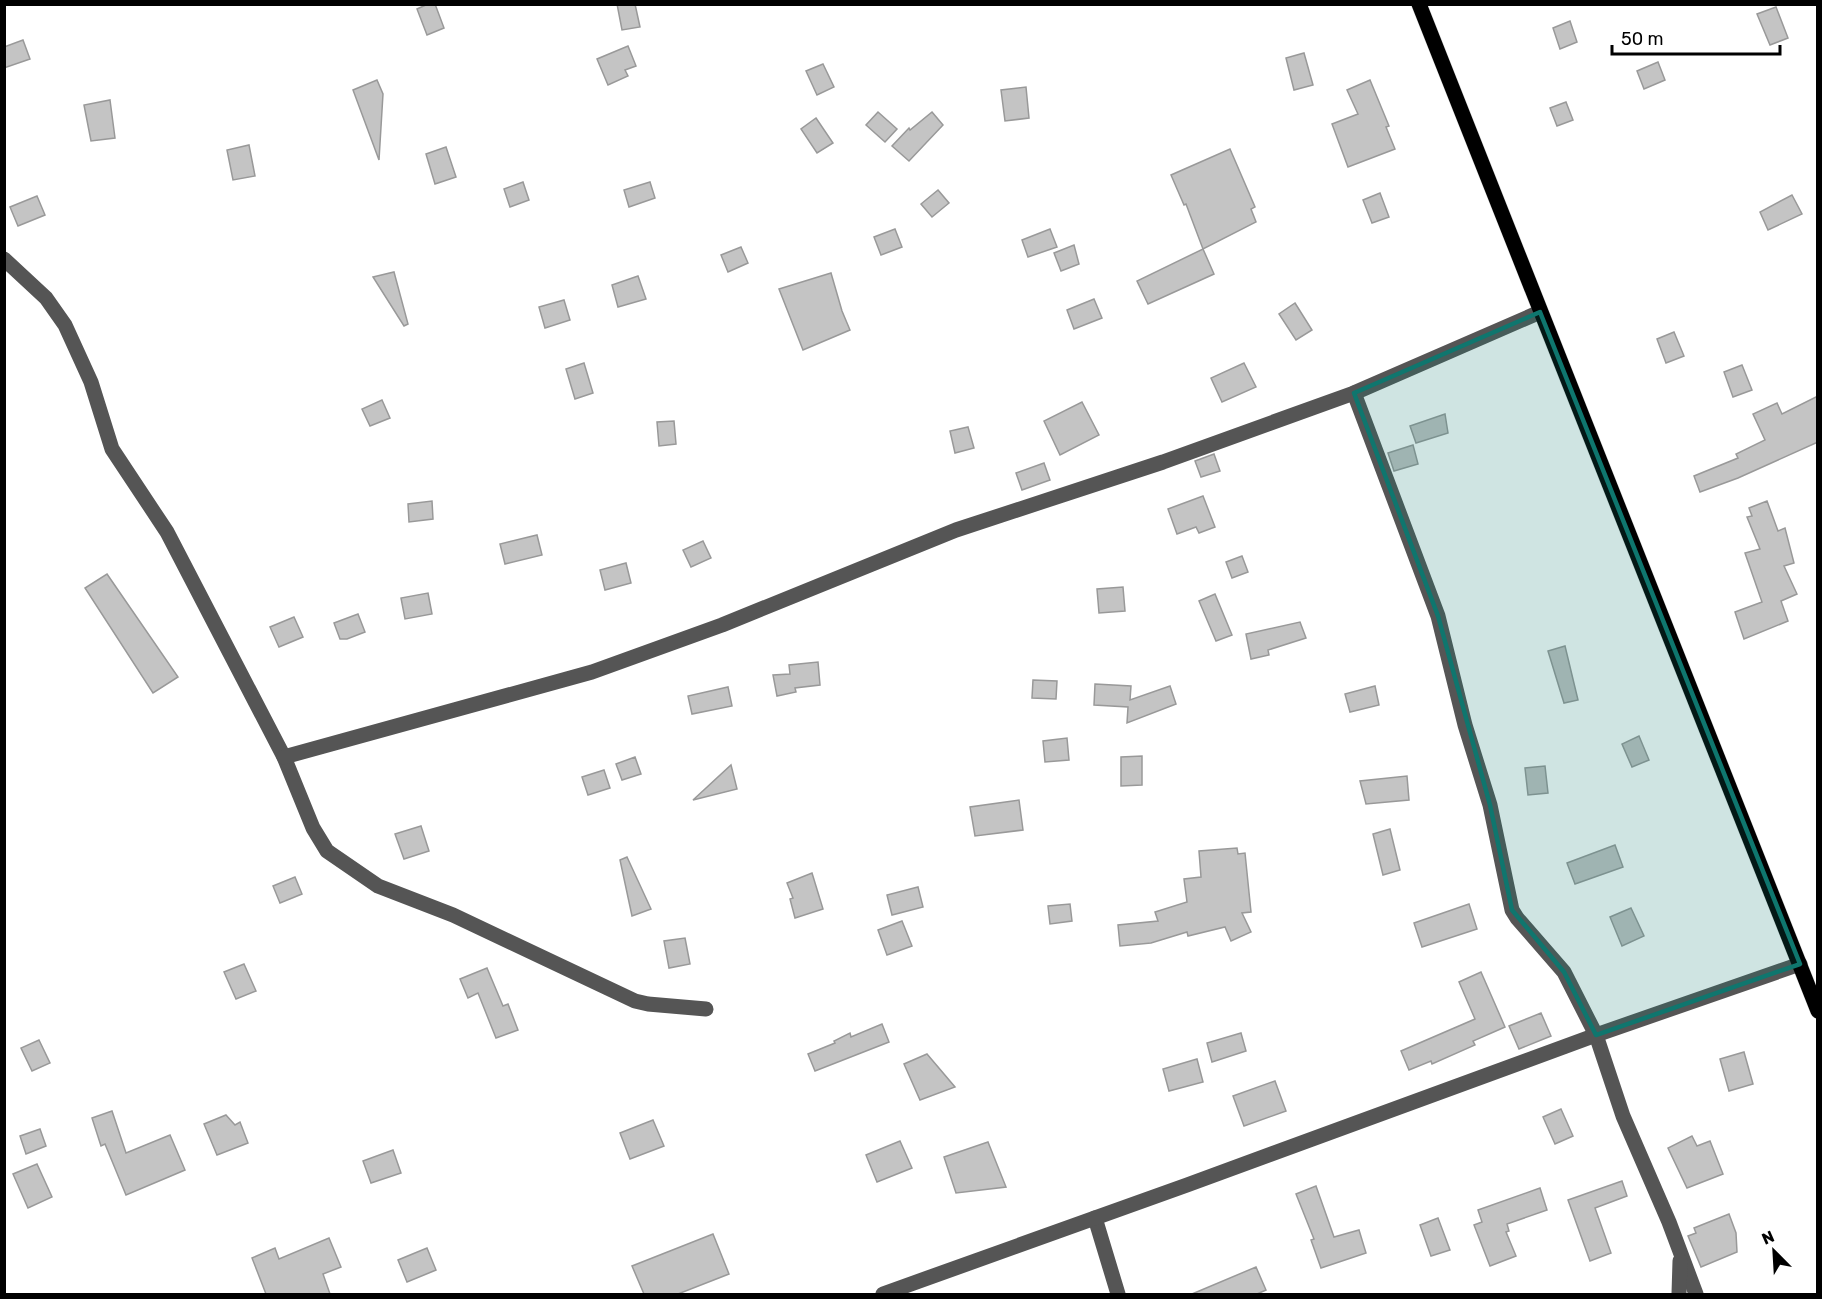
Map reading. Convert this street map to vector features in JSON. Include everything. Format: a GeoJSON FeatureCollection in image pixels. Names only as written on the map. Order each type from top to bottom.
{"type":"FeatureCollection","features":[{"type":"Feature","properties":{"kind":"main road"},"geometry":{"type":"LineString","coordinates":[[1419,4],[1818,1011]]}},
{"type":"Feature","properties":{"kind":"street"},"geometry":{"type":"LineString","coordinates":[[4,259],[46,298],[65,325],[91,382],[112,449],[167,532],[285,757],[313,828],[327,851],[378,886],[453,915],[635,1000],[648,1004],[706,1009]]}},
{"type":"Feature","properties":{"kind":"street"},"geometry":{"type":"LineString","coordinates":[[285,757],[592,672],[722,625],[956,530],[1163,462],[1354,393],[1540,312]]}},
{"type":"Feature","properties":{"kind":"street"},"geometry":{"type":"LineString","coordinates":[[1354,393],[1436,610],[1490,805],[1512,910],[1564,972],[1596,1035],[1623,1116],[1669,1222],[1696,1294]]}},
{"type":"Feature","properties":{"kind":"street"},"geometry":{"type":"LineString","coordinates":[[883,1294],[1596,1035],[1800,964]]}},
{"type":"Feature","properties":{"kind":"street"},"geometry":{"type":"LineString","coordinates":[[1095,1218],[1118,1294]]}},
{"type":"Feature","properties":{"kind":"street"},"geometry":{"type":"LineString","coordinates":[[1679,1294],[1680,1255]]}},
{"type":"Feature","properties":{"kind":"highlighted area"},"geometry":{"type":"Polygon","coordinates":[[[1540,312],[1800,964],[1596,1035],[1564,972],[1512,910],[1490,805],[1438,616],[1354,393],[1540,312]]]}},
{"type":"Feature","properties":{"kind":"building"},"geometry":{"type":"Polygon","coordinates":[[[428,4],[435,4],[444,28],[427,35],[417,9],[428,4]]]}},
{"type":"Feature","properties":{"kind":"building"},"geometry":{"type":"Polygon","coordinates":[[[617,4],[635,4],[640,27],[622,30],[617,4]]]}},
{"type":"Feature","properties":{"kind":"building"},"geometry":{"type":"Polygon","coordinates":[[[1776,7],[1788,38],[1770,45],[1757,14],[1776,7]]]}},
{"type":"Feature","properties":{"kind":"building"},"geometry":{"type":"Polygon","coordinates":[[[1570,21],[1577,42],[1560,49],[1553,28],[1570,21]]]}},
{"type":"Feature","properties":{"kind":"building"},"geometry":{"type":"Polygon","coordinates":[[[23,40],[30,59],[4,68],[4,47],[23,40]]]}},
{"type":"Feature","properties":{"kind":"building"},"geometry":{"type":"Polygon","coordinates":[[[628,46],[636,66],[625,70],[628,76],[608,85],[597,59],[628,46]]]}},
{"type":"Feature","properties":{"kind":"building"},"geometry":{"type":"Polygon","coordinates":[[[1304,53],[1313,85],[1294,90],[1286,58],[1304,53]]]}},
{"type":"Feature","properties":{"kind":"building"},"geometry":{"type":"Polygon","coordinates":[[[1658,62],[1665,80],[1644,89],[1637,71],[1658,62]]]}},
{"type":"Feature","properties":{"kind":"building"},"geometry":{"type":"Polygon","coordinates":[[[823,64],[834,87],[817,95],[806,71],[823,64]]]}},
{"type":"Feature","properties":{"kind":"building"},"geometry":{"type":"Polygon","coordinates":[[[377,80],[383,94],[379,160],[353,90],[377,80]]]}},
{"type":"Feature","properties":{"kind":"building"},"geometry":{"type":"Polygon","coordinates":[[[1370,80],[1389,126],[1386,127],[1395,149],[1348,167],[1332,124],[1358,114],[1347,90],[1370,80]]]}},
{"type":"Feature","properties":{"kind":"building"},"geometry":{"type":"Polygon","coordinates":[[[1026,87],[1029,118],[1005,121],[1001,90],[1026,87]]]}},
{"type":"Feature","properties":{"kind":"building"},"geometry":{"type":"Polygon","coordinates":[[[110,100],[115,138],[91,141],[84,105],[110,100]]]}},
{"type":"Feature","properties":{"kind":"building"},"geometry":{"type":"Polygon","coordinates":[[[1566,102],[1573,120],[1557,126],[1550,108],[1566,102]]]}},
{"type":"Feature","properties":{"kind":"building"},"geometry":{"type":"Polygon","coordinates":[[[878,112],[897,129],[885,142],[866,125],[878,112]]]}},
{"type":"Feature","properties":{"kind":"building"},"geometry":{"type":"Polygon","coordinates":[[[932,112],[943,125],[909,161],[892,146],[909,128],[910,130],[932,112]]]}},
{"type":"Feature","properties":{"kind":"building"},"geometry":{"type":"Polygon","coordinates":[[[816,118],[833,143],[817,153],[801,129],[816,118]]]}},
{"type":"Feature","properties":{"kind":"building"},"geometry":{"type":"Polygon","coordinates":[[[249,145],[255,176],[233,180],[227,150],[249,145]]]}},
{"type":"Feature","properties":{"kind":"building"},"geometry":{"type":"Polygon","coordinates":[[[446,147],[456,177],[435,184],[426,154],[446,147]]]}},
{"type":"Feature","properties":{"kind":"building"},"geometry":{"type":"Polygon","coordinates":[[[1230,149],[1255,207],[1251,209],[1256,222],[1203,249],[1186,204],[1184,205],[1171,175],[1230,149]]]}},
{"type":"Feature","properties":{"kind":"building"},"geometry":{"type":"Polygon","coordinates":[[[523,182],[529,200],[510,207],[504,189],[523,182]]]}},
{"type":"Feature","properties":{"kind":"building"},"geometry":{"type":"Polygon","coordinates":[[[650,182],[655,198],[629,207],[624,190],[650,182]]]}},
{"type":"Feature","properties":{"kind":"building"},"geometry":{"type":"Polygon","coordinates":[[[938,190],[949,203],[932,217],[921,204],[938,190]]]}},
{"type":"Feature","properties":{"kind":"building"},"geometry":{"type":"Polygon","coordinates":[[[1380,193],[1389,217],[1372,223],[1363,200],[1380,193]]]}},
{"type":"Feature","properties":{"kind":"building"},"geometry":{"type":"Polygon","coordinates":[[[1792,195],[1802,214],[1768,230],[1760,212],[1792,195]]]}},
{"type":"Feature","properties":{"kind":"building"},"geometry":{"type":"Polygon","coordinates":[[[37,196],[45,215],[18,226],[10,207],[37,196]]]}},
{"type":"Feature","properties":{"kind":"building"},"geometry":{"type":"Polygon","coordinates":[[[895,229],[902,247],[881,255],[874,237],[895,229]]]}},
{"type":"Feature","properties":{"kind":"building"},"geometry":{"type":"Polygon","coordinates":[[[1050,229],[1057,247],[1028,257],[1022,240],[1050,229]]]}},
{"type":"Feature","properties":{"kind":"building"},"geometry":{"type":"Polygon","coordinates":[[[1074,245],[1079,264],[1061,271],[1054,253],[1074,245]]]}},
{"type":"Feature","properties":{"kind":"building"},"geometry":{"type":"Polygon","coordinates":[[[741,247],[748,263],[728,272],[721,255],[741,247]]]}},
{"type":"Feature","properties":{"kind":"building"},"geometry":{"type":"Polygon","coordinates":[[[1203,249],[1214,274],[1148,304],[1137,281],[1203,249]]]}},
{"type":"Feature","properties":{"kind":"building"},"geometry":{"type":"Polygon","coordinates":[[[394,272],[408,324],[404,326],[373,277],[394,272]]]}},
{"type":"Feature","properties":{"kind":"building"},"geometry":{"type":"Polygon","coordinates":[[[831,273],[850,330],[803,350],[779,289],[831,273]]]}},
{"type":"Feature","properties":{"kind":"building"},"geometry":{"type":"Polygon","coordinates":[[[638,276],[646,299],[618,307],[612,285],[638,276]]]}},
{"type":"Feature","properties":{"kind":"building"},"geometry":{"type":"Polygon","coordinates":[[[1094,299],[1102,318],[1074,329],[1067,310],[1094,299]]]}},
{"type":"Feature","properties":{"kind":"building"},"geometry":{"type":"Polygon","coordinates":[[[564,300],[570,320],[545,328],[539,307],[564,300]]]}},
{"type":"Feature","properties":{"kind":"building"},"geometry":{"type":"Polygon","coordinates":[[[1295,303],[1312,330],[1296,340],[1279,314],[1295,303]]]}},
{"type":"Feature","properties":{"kind":"building"},"geometry":{"type":"Polygon","coordinates":[[[1674,332],[1684,356],[1666,363],[1657,339],[1674,332]]]}},
{"type":"Feature","properties":{"kind":"building"},"geometry":{"type":"Polygon","coordinates":[[[584,363],[593,393],[575,399],[566,369],[584,363]]]}},
{"type":"Feature","properties":{"kind":"building"},"geometry":{"type":"Polygon","coordinates":[[[1244,363],[1256,387],[1222,402],[1211,378],[1244,363]]]}},
{"type":"Feature","properties":{"kind":"building"},"geometry":{"type":"Polygon","coordinates":[[[1742,365],[1752,390],[1733,397],[1724,372],[1742,365]]]}},
{"type":"Feature","properties":{"kind":"building"},"geometry":{"type":"Polygon","coordinates":[[[1818,396],[1818,442],[1738,478],[1700,492],[1694,476],[1738,458],[1736,454],[1765,440],[1753,414],[1777,403],[1782,414],[1818,396]]]}},
{"type":"Feature","properties":{"kind":"building"},"geometry":{"type":"Polygon","coordinates":[[[382,400],[390,418],[370,426],[362,409],[382,400]]]}},
{"type":"Feature","properties":{"kind":"building"},"geometry":{"type":"Polygon","coordinates":[[[1082,402],[1099,435],[1060,455],[1044,421],[1082,402]]]}},
{"type":"Feature","properties":{"kind":"building"},"geometry":{"type":"Polygon","coordinates":[[[1445,414],[1448,433],[1416,443],[1410,426],[1445,414]]]}},
{"type":"Feature","properties":{"kind":"building"},"geometry":{"type":"Polygon","coordinates":[[[674,421],[676,444],[659,446],[657,422],[674,421]]]}},
{"type":"Feature","properties":{"kind":"building"},"geometry":{"type":"Polygon","coordinates":[[[968,427],[974,448],[955,453],[950,431],[968,427]]]}},
{"type":"Feature","properties":{"kind":"building"},"geometry":{"type":"Polygon","coordinates":[[[1413,445],[1418,464],[1394,471],[1388,453],[1413,445]]]}},
{"type":"Feature","properties":{"kind":"building"},"geometry":{"type":"Polygon","coordinates":[[[1214,454],[1220,471],[1201,477],[1195,461],[1214,454]]]}},
{"type":"Feature","properties":{"kind":"building"},"geometry":{"type":"Polygon","coordinates":[[[1044,463],[1050,480],[1022,490],[1016,473],[1044,463]]]}},
{"type":"Feature","properties":{"kind":"building"},"geometry":{"type":"Polygon","coordinates":[[[1203,496],[1215,527],[1199,533],[1196,527],[1177,534],[1168,509],[1203,496]]]}},
{"type":"Feature","properties":{"kind":"building"},"geometry":{"type":"Polygon","coordinates":[[[432,501],[433,519],[409,522],[408,504],[432,501]]]}},
{"type":"Feature","properties":{"kind":"building"},"geometry":{"type":"Polygon","coordinates":[[[1767,501],[1778,531],[1785,528],[1794,563],[1784,566],[1797,594],[1781,601],[1788,621],[1744,639],[1735,612],[1762,602],[1745,553],[1760,549],[1747,517],[1752,516],[1749,508],[1767,501]]]}},
{"type":"Feature","properties":{"kind":"building"},"geometry":{"type":"Polygon","coordinates":[[[537,535],[542,555],[505,564],[500,544],[537,535]]]}},
{"type":"Feature","properties":{"kind":"building"},"geometry":{"type":"Polygon","coordinates":[[[703,541],[711,558],[691,567],[683,550],[703,541]]]}},
{"type":"Feature","properties":{"kind":"building"},"geometry":{"type":"Polygon","coordinates":[[[1242,556],[1248,572],[1232,578],[1226,562],[1242,556]]]}},
{"type":"Feature","properties":{"kind":"building"},"geometry":{"type":"Polygon","coordinates":[[[626,563],[631,583],[605,590],[600,570],[626,563]]]}},
{"type":"Feature","properties":{"kind":"building"},"geometry":{"type":"Polygon","coordinates":[[[107,574],[178,677],[153,693],[85,588],[107,574]]]}},
{"type":"Feature","properties":{"kind":"building"},"geometry":{"type":"Polygon","coordinates":[[[1123,587],[1125,611],[1099,613],[1097,589],[1123,587]]]}},
{"type":"Feature","properties":{"kind":"building"},"geometry":{"type":"Polygon","coordinates":[[[428,593],[432,614],[405,619],[401,598],[428,593]]]}},
{"type":"Feature","properties":{"kind":"building"},"geometry":{"type":"Polygon","coordinates":[[[1215,594],[1232,635],[1216,641],[1199,601],[1215,594]]]}},
{"type":"Feature","properties":{"kind":"building"},"geometry":{"type":"Polygon","coordinates":[[[358,614],[365,632],[347,639],[340,639],[334,623],[358,614]]]}},
{"type":"Feature","properties":{"kind":"building"},"geometry":{"type":"Polygon","coordinates":[[[294,617],[303,637],[279,647],[270,627],[294,617]]]}},
{"type":"Feature","properties":{"kind":"building"},"geometry":{"type":"Polygon","coordinates":[[[1300,622],[1306,638],[1268,650],[1269,655],[1251,659],[1246,634],[1300,622]]]}},
{"type":"Feature","properties":{"kind":"building"},"geometry":{"type":"Polygon","coordinates":[[[1565,646],[1578,700],[1564,703],[1548,651],[1565,646]]]}},
{"type":"Feature","properties":{"kind":"building"},"geometry":{"type":"Polygon","coordinates":[[[818,662],[820,685],[795,688],[796,692],[777,696],[773,675],[790,674],[789,665],[818,662]]]}},
{"type":"Feature","properties":{"kind":"building"},"geometry":{"type":"Polygon","coordinates":[[[1033,680],[1057,681],[1056,699],[1032,698],[1033,680]]]}},
{"type":"Feature","properties":{"kind":"building"},"geometry":{"type":"Polygon","coordinates":[[[1095,684],[1131,686],[1130,700],[1170,686],[1176,704],[1127,723],[1128,707],[1094,705],[1095,684]]]}},
{"type":"Feature","properties":{"kind":"building"},"geometry":{"type":"Polygon","coordinates":[[[1375,686],[1379,705],[1350,712],[1345,694],[1375,686]]]}},
{"type":"Feature","properties":{"kind":"building"},"geometry":{"type":"Polygon","coordinates":[[[728,687],[732,706],[692,714],[688,696],[728,687]]]}},
{"type":"Feature","properties":{"kind":"building"},"geometry":{"type":"Polygon","coordinates":[[[1639,736],[1649,760],[1632,767],[1622,744],[1639,736]]]}},
{"type":"Feature","properties":{"kind":"building"},"geometry":{"type":"Polygon","coordinates":[[[1067,738],[1069,760],[1045,762],[1043,741],[1067,738]]]}},
{"type":"Feature","properties":{"kind":"building"},"geometry":{"type":"Polygon","coordinates":[[[1142,756],[1142,785],[1121,786],[1121,757],[1142,756]]]}},
{"type":"Feature","properties":{"kind":"building"},"geometry":{"type":"Polygon","coordinates":[[[635,757],[641,774],[622,780],[616,764],[635,757]]]}},
{"type":"Feature","properties":{"kind":"building"},"geometry":{"type":"Polygon","coordinates":[[[731,765],[737,789],[693,800],[731,765]]]}},
{"type":"Feature","properties":{"kind":"building"},"geometry":{"type":"Polygon","coordinates":[[[1545,766],[1548,793],[1528,795],[1525,768],[1545,766]]]}},
{"type":"Feature","properties":{"kind":"building"},"geometry":{"type":"Polygon","coordinates":[[[604,770],[610,788],[588,795],[582,777],[604,770]]]}},
{"type":"Feature","properties":{"kind":"building"},"geometry":{"type":"Polygon","coordinates":[[[1407,776],[1409,800],[1366,804],[1360,781],[1407,776]]]}},
{"type":"Feature","properties":{"kind":"building"},"geometry":{"type":"Polygon","coordinates":[[[1019,800],[1023,830],[975,836],[970,807],[1019,800]]]}},
{"type":"Feature","properties":{"kind":"building"},"geometry":{"type":"Polygon","coordinates":[[[421,826],[429,851],[404,859],[395,834],[421,826]]]}},
{"type":"Feature","properties":{"kind":"building"},"geometry":{"type":"Polygon","coordinates":[[[1390,829],[1400,870],[1383,875],[1373,834],[1390,829]]]}},
{"type":"Feature","properties":{"kind":"building"},"geometry":{"type":"Polygon","coordinates":[[[1615,845],[1623,867],[1575,884],[1567,863],[1615,845]]]}},
{"type":"Feature","properties":{"kind":"building"},"geometry":{"type":"Polygon","coordinates":[[[1237,848],[1238,854],[1245,853],[1251,912],[1242,913],[1251,932],[1231,941],[1225,927],[1188,936],[1187,932],[1151,943],[1120,946],[1118,925],[1158,921],[1155,912],[1187,902],[1184,879],[1201,877],[1199,851],[1237,848]]]}},
{"type":"Feature","properties":{"kind":"building"},"geometry":{"type":"Polygon","coordinates":[[[627,857],[651,909],[632,916],[620,860],[627,857]]]}},
{"type":"Feature","properties":{"kind":"building"},"geometry":{"type":"Polygon","coordinates":[[[812,873],[823,909],[795,918],[790,899],[793,898],[787,883],[812,873]]]}},
{"type":"Feature","properties":{"kind":"building"},"geometry":{"type":"Polygon","coordinates":[[[295,877],[302,894],[280,903],[273,886],[295,877]]]}},
{"type":"Feature","properties":{"kind":"building"},"geometry":{"type":"Polygon","coordinates":[[[918,887],[923,907],[892,915],[887,895],[918,887]]]}},
{"type":"Feature","properties":{"kind":"building"},"geometry":{"type":"Polygon","coordinates":[[[1070,904],[1072,921],[1050,924],[1048,906],[1070,904]]]}},
{"type":"Feature","properties":{"kind":"building"},"geometry":{"type":"Polygon","coordinates":[[[1469,904],[1477,929],[1422,947],[1414,923],[1469,904]]]}},
{"type":"Feature","properties":{"kind":"building"},"geometry":{"type":"Polygon","coordinates":[[[1631,908],[1644,936],[1622,946],[1610,917],[1631,908]]]}},
{"type":"Feature","properties":{"kind":"building"},"geometry":{"type":"Polygon","coordinates":[[[902,921],[912,946],[887,955],[878,930],[902,921]]]}},
{"type":"Feature","properties":{"kind":"building"},"geometry":{"type":"Polygon","coordinates":[[[685,938],[690,964],[669,968],[664,941],[685,938]]]}},
{"type":"Feature","properties":{"kind":"building"},"geometry":{"type":"Polygon","coordinates":[[[244,964],[256,991],[236,999],[224,972],[244,964]]]}},
{"type":"Feature","properties":{"kind":"building"},"geometry":{"type":"Polygon","coordinates":[[[487,968],[503,1006],[508,1004],[518,1030],[496,1038],[478,993],[468,998],[460,979],[487,968]]]}},
{"type":"Feature","properties":{"kind":"building"},"geometry":{"type":"Polygon","coordinates":[[[1481,972],[1505,1027],[1473,1041],[1475,1045],[1432,1064],[1431,1061],[1409,1070],[1401,1051],[1475,1019],[1459,982],[1481,972]]]}},
{"type":"Feature","properties":{"kind":"building"},"geometry":{"type":"Polygon","coordinates":[[[1541,1013],[1551,1036],[1519,1049],[1509,1026],[1541,1013]]]}},
{"type":"Feature","properties":{"kind":"building"},"geometry":{"type":"Polygon","coordinates":[[[882,1024],[889,1042],[815,1071],[808,1054],[835,1043],[834,1041],[850,1033],[851,1037],[882,1024]]]}},
{"type":"Feature","properties":{"kind":"building"},"geometry":{"type":"Polygon","coordinates":[[[1241,1033],[1246,1051],[1212,1062],[1207,1043],[1241,1033]]]}},
{"type":"Feature","properties":{"kind":"building"},"geometry":{"type":"Polygon","coordinates":[[[39,1040],[50,1063],[32,1071],[21,1048],[39,1040]]]}},
{"type":"Feature","properties":{"kind":"building"},"geometry":{"type":"Polygon","coordinates":[[[1744,1052],[1753,1084],[1729,1091],[1720,1059],[1744,1052]]]}},
{"type":"Feature","properties":{"kind":"building"},"geometry":{"type":"Polygon","coordinates":[[[927,1054],[955,1087],[920,1100],[904,1064],[927,1054]]]}},
{"type":"Feature","properties":{"kind":"building"},"geometry":{"type":"Polygon","coordinates":[[[1197,1059],[1203,1082],[1169,1091],[1163,1069],[1197,1059]]]}},
{"type":"Feature","properties":{"kind":"building"},"geometry":{"type":"Polygon","coordinates":[[[1275,1081],[1286,1111],[1244,1126],[1233,1096],[1275,1081]]]}},
{"type":"Feature","properties":{"kind":"building"},"geometry":{"type":"Polygon","coordinates":[[[1561,1109],[1573,1136],[1555,1144],[1543,1117],[1561,1109]]]}},
{"type":"Feature","properties":{"kind":"building"},"geometry":{"type":"Polygon","coordinates":[[[112,1111],[126,1153],[170,1135],[185,1170],[126,1195],[105,1144],[101,1146],[92,1118],[112,1111]]]}},
{"type":"Feature","properties":{"kind":"building"},"geometry":{"type":"Polygon","coordinates":[[[226,1115],[235,1125],[240,1122],[248,1143],[217,1155],[204,1124],[226,1115]]]}},
{"type":"Feature","properties":{"kind":"building"},"geometry":{"type":"Polygon","coordinates":[[[653,1120],[664,1146],[630,1159],[620,1133],[653,1120]]]}},
{"type":"Feature","properties":{"kind":"building"},"geometry":{"type":"Polygon","coordinates":[[[40,1129],[46,1146],[26,1154],[20,1136],[40,1129]]]}},
{"type":"Feature","properties":{"kind":"building"},"geometry":{"type":"Polygon","coordinates":[[[1692,1136],[1697,1146],[1710,1141],[1723,1174],[1687,1188],[1668,1148],[1692,1136]]]}},
{"type":"Feature","properties":{"kind":"building"},"geometry":{"type":"Polygon","coordinates":[[[900,1141],[912,1168],[877,1182],[866,1155],[900,1141]]]}},
{"type":"Feature","properties":{"kind":"building"},"geometry":{"type":"Polygon","coordinates":[[[988,1142],[1006,1187],[956,1193],[944,1157],[988,1142]]]}},
{"type":"Feature","properties":{"kind":"building"},"geometry":{"type":"Polygon","coordinates":[[[393,1150],[401,1173],[371,1183],[363,1161],[393,1150]]]}},
{"type":"Feature","properties":{"kind":"building"},"geometry":{"type":"Polygon","coordinates":[[[37,1164],[52,1197],[28,1208],[13,1174],[37,1164]]]}},
{"type":"Feature","properties":{"kind":"building"},"geometry":{"type":"Polygon","coordinates":[[[1622,1181],[1627,1196],[1595,1208],[1611,1253],[1590,1261],[1568,1200],[1622,1181]]]}},
{"type":"Feature","properties":{"kind":"building"},"geometry":{"type":"Polygon","coordinates":[[[1316,1186],[1334,1237],[1359,1230],[1366,1253],[1321,1268],[1311,1240],[1314,1239],[1296,1194],[1316,1186]]]}},
{"type":"Feature","properties":{"kind":"building"},"geometry":{"type":"Polygon","coordinates":[[[1540,1188],[1547,1210],[1507,1224],[1509,1231],[1506,1232],[1516,1256],[1490,1266],[1474,1225],[1482,1222],[1478,1210],[1540,1188]]]}},
{"type":"Feature","properties":{"kind":"building"},"geometry":{"type":"Polygon","coordinates":[[[1729,1214],[1736,1233],[1737,1252],[1701,1267],[1688,1236],[1696,1233],[1694,1228],[1729,1214]]]}},
{"type":"Feature","properties":{"kind":"building"},"geometry":{"type":"Polygon","coordinates":[[[1438,1218],[1450,1250],[1431,1256],[1420,1225],[1438,1218]]]}},
{"type":"Feature","properties":{"kind":"building"},"geometry":{"type":"Polygon","coordinates":[[[713,1234],[729,1274],[678,1294],[644,1294],[632,1266],[713,1234]]]}},
{"type":"Feature","properties":{"kind":"building"},"geometry":{"type":"Polygon","coordinates":[[[329,1238],[341,1267],[323,1274],[330,1294],[266,1294],[252,1258],[275,1248],[279,1259],[329,1238]]]}},
{"type":"Feature","properties":{"kind":"building"},"geometry":{"type":"Polygon","coordinates":[[[427,1248],[436,1270],[407,1282],[398,1260],[427,1248]]]}},
{"type":"Feature","properties":{"kind":"building"},"geometry":{"type":"Polygon","coordinates":[[[1256,1267],[1266,1290],[1257,1294],[1192,1294],[1256,1267]]]}}]}
